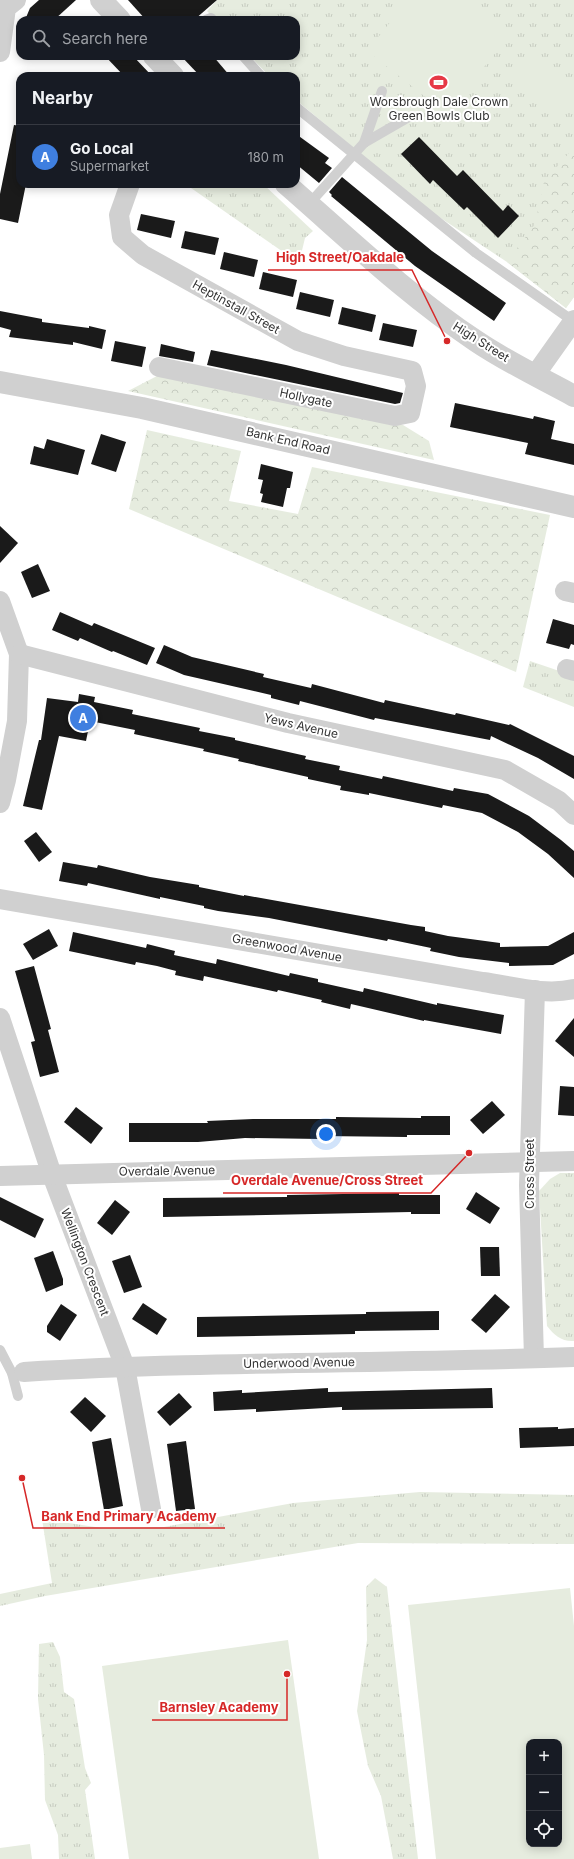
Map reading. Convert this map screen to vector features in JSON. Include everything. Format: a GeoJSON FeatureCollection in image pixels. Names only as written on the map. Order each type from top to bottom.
{"type":"FeatureCollection","features":[{"type":"Feature","properties":{"kind":"street"},"geometry":{"type":"LineString","coordinates":[[0,52],[6,8],[16,0]]}},
{"type":"Feature","properties":{"kind":"street"},"geometry":{"type":"LineString","coordinates":[[101,0],[116,16]]}},
{"type":"Feature","properties":{"kind":"street","name":"Heptinstall Street"},"geometry":{"type":"LineString","coordinates":[[129,188],[119,215],[122,237],[143,255],[298,341],[344,356],[412,371]]}},
{"type":"Feature","properties":{"kind":"street","name":"High Street"},"geometry":{"type":"LineString","coordinates":[[291,188],[375,263],[439,315],[477,342],[574,396]]}},
{"type":"Feature","properties":{"kind":"street"},"geometry":{"type":"LineString","coordinates":[[535,375],[574,321]]}},
{"type":"Feature","properties":{"kind":"street","name":"Hollygate"},"geometry":{"type":"LineString","coordinates":[[159,367],[395,416],[410,413],[416,386],[412,371]]}},
{"type":"Feature","properties":{"kind":"street","name":"Bank End Road"},"geometry":{"type":"LineString","coordinates":[[0,382],[142,408],[574,507]]}},
{"type":"Feature","properties":{"kind":"street"},"geometry":{"type":"LineString","coordinates":[[0,601],[19,654],[17,721],[6,780],[0,803]]}},
{"type":"Feature","properties":{"kind":"street","name":"Yews Avenue"},"geometry":{"type":"LineString","coordinates":[[19,654],[288,723],[505,770],[559,801],[574,815]]}},
{"type":"Feature","properties":{"kind":"street","name":"Greenwood Avenue"},"geometry":{"type":"LineString","coordinates":[[0,899],[535,990],[564,991],[574,989]]}},
{"type":"Feature","properties":{"kind":"street","name":"Cross Street"},"geometry":{"type":"LineString","coordinates":[[534,1358],[529,1186],[535,990]]}},
{"type":"Feature","properties":{"kind":"street","name":"Wellington Crescent"},"geometry":{"type":"LineString","coordinates":[[0,1018],[52,1175],[125,1367],[151,1510]]}},
{"type":"Feature","properties":{"kind":"street","name":"Overdale Avenue"},"geometry":{"type":"LineString","coordinates":[[0,1176],[574,1161]]}},
{"type":"Feature","properties":{"kind":"street","name":"Underwood Avenue"},"geometry":{"type":"LineString","coordinates":[[18,1372],[125,1367],[574,1357]]}},
{"type":"Feature","properties":{"kind":"lane"},"geometry":{"type":"LineString","coordinates":[[247,60],[257,72]]}},
{"type":"Feature","properties":{"kind":"lane"},"geometry":{"type":"LineString","coordinates":[[364,143],[382,91]]}},
{"type":"Feature","properties":{"kind":"lane"},"geometry":{"type":"LineString","coordinates":[[300,110],[476,253],[574,321]]}},
{"type":"Feature","properties":{"kind":"lane"},"geometry":{"type":"LineString","coordinates":[[309,204],[364,143],[409,117]]}},
{"type":"Feature","properties":{"kind":"lane"},"geometry":{"type":"LineString","coordinates":[[0,1350],[18,1372],[18,1396]]}},
{"type":"Feature","properties":{"kind":"green space"},"geometry":{"type":"Polygon","coordinates":[[[217,0],[574,0],[574,297],[566,308],[507,262],[427,209],[300,103],[300,72],[265,72],[254,60],[300,60],[300,16],[212,16],[207,11],[217,0]]]}},
{"type":"Feature","properties":{"kind":"green space","name":"Worsbrough Dale Crown Green Bowls Club"},"geometry":{"type":"Polygon","coordinates":[[[408,0],[466,0],[510,34],[447,114],[367,51],[408,0]]]}},
{"type":"Feature","properties":{"kind":"green space"},"geometry":{"type":"Polygon","coordinates":[[[532,51],[574,85],[574,102],[558,121],[509,80],[532,51]]]}},
{"type":"Feature","properties":{"kind":"green space"},"geometry":{"type":"Polygon","coordinates":[[[574,147],[574,297],[566,308],[507,262],[535,224],[544,182],[574,147]]]}},
{"type":"Feature","properties":{"kind":"green space"},"geometry":{"type":"Polygon","coordinates":[[[191,188],[267,188],[313,231],[305,238],[299,263],[191,188]]]}},
{"type":"Feature","properties":{"kind":"green space"},"geometry":{"type":"Polygon","coordinates":[[[157,376],[403,425],[429,441],[434,460],[128,391],[157,376]]]}},
{"type":"Feature","properties":{"kind":"green space"},"geometry":{"type":"Polygon","coordinates":[[[147,430],[241,451],[229,501],[298,514],[312,467],[550,515],[516,672],[129,509],[147,430]]]}},
{"type":"Feature","properties":{"kind":"green space"},"geometry":{"type":"Polygon","coordinates":[[[530,661],[574,676],[574,707],[523,687],[530,661]]]}},
{"type":"Feature","properties":{"kind":"green space"},"geometry":{"type":"Polygon","coordinates":[[[560,1173],[574,1173],[574,1341],[562,1339],[552,1332],[547,1326],[539,1191],[550,1179],[560,1173]]]}},
{"type":"Feature","properties":{"kind":"green space"},"geometry":{"type":"Polygon","coordinates":[[[420,1492],[574,1495],[574,1544],[358,1543],[45,1596],[0,1606],[0,1594],[52,1583],[42,1519],[102,1528],[164,1527],[293,1503],[420,1492]]]}},
{"type":"Feature","properties":{"kind":"green space"},"geometry":{"type":"Polygon","coordinates":[[[375,1578],[387,1587],[418,1859],[393,1859],[381,1796],[368,1766],[357,1711],[367,1640],[366,1587],[375,1578]]]}},
{"type":"Feature","properties":{"kind":"green space"},"geometry":{"type":"Polygon","coordinates":[[[570,1588],[574,1626],[574,1859],[436,1859],[408,1605],[570,1588]]]}},
{"type":"Feature","properties":{"kind":"green space"},"geometry":{"type":"Polygon","coordinates":[[[288,1640],[319,1859],[129,1859],[102,1666],[288,1640]]]}},
{"type":"Feature","properties":{"kind":"green space"},"geometry":{"type":"Polygon","coordinates":[[[53,1642],[60,1657],[64,1692],[74,1699],[85,1768],[91,1783],[85,1790],[95,1859],[59,1859],[58,1835],[45,1800],[44,1755],[38,1699],[39,1644],[53,1642]]]}},
{"type":"Feature","properties":{"kind":"green space"},"geometry":{"type":"Polygon","coordinates":[[[30,1844],[32,1859],[0,1859],[0,1848],[30,1844]]]}},
{"type":"Feature","properties":{"kind":"building"},"geometry":{"type":"Polygon","coordinates":[[[39,0],[76,0],[58,16],[27,16],[30,8],[39,0]]]}},
{"type":"Feature","properties":{"kind":"building"},"geometry":{"type":"Polygon","coordinates":[[[128,0],[217,0],[199,16],[142,16],[128,0]]]}},
{"type":"Feature","properties":{"kind":"building"},"geometry":{"type":"Polygon","coordinates":[[[109,60],[137,60],[148,72],[120,72],[109,60]]]}},
{"type":"Feature","properties":{"kind":"building"},"geometry":{"type":"Polygon","coordinates":[[[185,60],[216,60],[227,72],[196,72],[185,60]]]}},
{"type":"Feature","properties":{"kind":"building"},"geometry":{"type":"Polygon","coordinates":[[[14,125],[16,125],[16,188],[25,188],[18,223],[0,219],[0,194],[14,125]]]}},
{"type":"Feature","properties":{"kind":"building"},"geometry":{"type":"Polygon","coordinates":[[[300,137],[329,158],[325,163],[332,168],[319,183],[300,167],[300,137]]]}},
{"type":"Feature","properties":{"kind":"building"},"geometry":{"type":"Polygon","coordinates":[[[419,137],[457,176],[463,170],[503,211],[508,205],[519,216],[498,238],[467,207],[464,210],[433,180],[430,184],[401,154],[419,137]]]}},
{"type":"Feature","properties":{"kind":"building"},"geometry":{"type":"Polygon","coordinates":[[[342,177],[432,251],[506,303],[494,321],[415,266],[331,196],[332,195],[329,192],[342,177]]]}},
{"type":"Feature","properties":{"kind":"building"},"geometry":{"type":"Polygon","coordinates":[[[141,214],[175,221],[171,238],[137,230],[141,214]]]}},
{"type":"Feature","properties":{"kind":"building"},"geometry":{"type":"Polygon","coordinates":[[[185,231],[219,238],[215,255],[181,248],[185,231]]]}},
{"type":"Feature","properties":{"kind":"building"},"geometry":{"type":"Polygon","coordinates":[[[224,252],[258,260],[254,277],[220,269],[224,252]]]}},
{"type":"Feature","properties":{"kind":"building"},"geometry":{"type":"Polygon","coordinates":[[[263,272],[297,280],[293,297],[259,289],[263,272]]]}},
{"type":"Feature","properties":{"kind":"building"},"geometry":{"type":"Polygon","coordinates":[[[300,292],[334,300],[330,317],[296,309],[300,292]]]}},
{"type":"Feature","properties":{"kind":"building"},"geometry":{"type":"Polygon","coordinates":[[[342,307],[376,315],[372,332],[338,324],[342,307]]]}},
{"type":"Feature","properties":{"kind":"building"},"geometry":{"type":"Polygon","coordinates":[[[0,311],[42,319],[42,322],[89,328],[89,326],[106,330],[102,349],[73,342],[73,345],[9,337],[11,330],[0,327],[0,311]]]}},
{"type":"Feature","properties":{"kind":"building"},"geometry":{"type":"Polygon","coordinates":[[[383,323],[417,330],[413,347],[379,340],[383,323]]]}},
{"type":"Feature","properties":{"kind":"building"},"geometry":{"type":"Polygon","coordinates":[[[115,341],[146,347],[142,367],[111,361],[115,341]]]}},
{"type":"Feature","properties":{"kind":"building"},"geometry":{"type":"Polygon","coordinates":[[[161,344],[195,352],[193,362],[159,356],[161,344]]]}},
{"type":"Feature","properties":{"kind":"building"},"geometry":{"type":"Polygon","coordinates":[[[211,350],[286,365],[403,393],[400,403],[395,404],[207,365],[211,350]]]}},
{"type":"Feature","properties":{"kind":"building"},"geometry":{"type":"Polygon","coordinates":[[[455,403],[533,419],[534,416],[555,421],[551,439],[574,444],[574,465],[525,454],[528,443],[450,427],[455,403]]]}},
{"type":"Feature","properties":{"kind":"building"},"geometry":{"type":"Polygon","coordinates":[[[101,434],[126,442],[116,472],[91,464],[101,434]]]}},
{"type":"Feature","properties":{"kind":"building"},"geometry":{"type":"Polygon","coordinates":[[[47,439],[85,450],[78,475],[30,464],[34,446],[44,449],[47,439]]]}},
{"type":"Feature","properties":{"kind":"building"},"geometry":{"type":"Polygon","coordinates":[[[261,464],[293,472],[290,488],[287,488],[283,507],[261,502],[263,494],[260,493],[263,480],[258,479],[261,464]]]}},
{"type":"Feature","properties":{"kind":"building"},"geometry":{"type":"Polygon","coordinates":[[[0,526],[18,543],[0,563],[0,526]]]}},
{"type":"Feature","properties":{"kind":"building"},"geometry":{"type":"Polygon","coordinates":[[[38,564],[50,591],[32,598],[21,572],[38,564]]]}},
{"type":"Feature","properties":{"kind":"building"},"geometry":{"type":"Polygon","coordinates":[[[60,612],[92,626],[94,623],[155,648],[147,665],[80,638],[78,641],[52,630],[60,612]]]}},
{"type":"Feature","properties":{"kind":"building"},"geometry":{"type":"Polygon","coordinates":[[[553,619],[574,625],[574,645],[571,644],[569,649],[546,643],[553,619]]]}},
{"type":"Feature","properties":{"kind":"building"},"geometry":{"type":"Polygon","coordinates":[[[164,645],[192,657],[264,674],[263,677],[311,688],[312,684],[384,703],[385,700],[455,715],[456,713],[510,724],[574,756],[574,779],[538,758],[491,736],[490,740],[375,718],[374,720],[300,701],[299,705],[271,698],[271,695],[184,675],[156,663],[164,645]]]}},
{"type":"Feature","properties":{"kind":"building"},"geometry":{"type":"Polygon","coordinates":[[[79,694],[95,697],[94,702],[133,710],[132,714],[200,728],[199,731],[235,738],[235,740],[306,756],[305,759],[340,766],[339,770],[382,779],[383,776],[453,791],[454,788],[488,794],[529,816],[574,851],[574,878],[548,854],[518,832],[482,813],[443,805],[442,808],[369,793],[369,795],[340,790],[341,786],[238,761],[239,759],[203,751],[204,749],[134,734],[135,730],[90,721],[86,741],[59,736],[42,810],[23,806],[39,740],[41,740],[47,698],[78,702],[79,694]]]}},
{"type":"Feature","properties":{"kind":"building"},"geometry":{"type":"Polygon","coordinates":[[[36,832],[52,852],[39,862],[24,841],[36,832]]]}},
{"type":"Feature","properties":{"kind":"building"},"geometry":{"type":"Polygon","coordinates":[[[63,862],[97,868],[98,865],[150,877],[199,885],[199,887],[244,896],[425,927],[425,931],[448,936],[500,943],[500,947],[548,946],[574,932],[574,954],[553,965],[509,966],[509,963],[459,957],[430,951],[431,948],[388,939],[387,941],[269,918],[218,911],[204,908],[204,906],[160,897],[160,899],[88,883],[87,886],[59,881],[63,862]]]}},
{"type":"Feature","properties":{"kind":"building"},"geometry":{"type":"Polygon","coordinates":[[[49,929],[58,946],[33,960],[23,944],[49,929]]]}},
{"type":"Feature","properties":{"kind":"building"},"geometry":{"type":"Polygon","coordinates":[[[73,932],[146,948],[147,944],[175,951],[174,955],[216,964],[217,959],[289,976],[290,973],[318,979],[318,982],[363,992],[364,988],[437,1005],[437,1003],[504,1015],[501,1034],[424,1021],[351,1004],[350,1009],[321,1002],[322,1000],[278,990],[277,992],[204,976],[203,981],[175,975],[176,971],[157,966],[136,962],[135,965],[69,951],[73,932]]]}},
{"type":"Feature","properties":{"kind":"building"},"geometry":{"type":"Polygon","coordinates":[[[34,966],[51,1029],[48,1030],[59,1072],[40,1077],[31,1042],[35,1041],[15,971],[34,966]]]}},
{"type":"Feature","properties":{"kind":"building"},"geometry":{"type":"Polygon","coordinates":[[[574,1018],[574,1057],[555,1041],[574,1018]]]}},
{"type":"Feature","properties":{"kind":"building"},"geometry":{"type":"Polygon","coordinates":[[[560,1086],[574,1087],[574,1116],[558,1115],[560,1086]]]}},
{"type":"Feature","properties":{"kind":"building"},"geometry":{"type":"Polygon","coordinates":[[[492,1101],[505,1115],[483,1134],[470,1120],[492,1101]]]}},
{"type":"Feature","properties":{"kind":"building"},"geometry":{"type":"Polygon","coordinates":[[[76,1107],[103,1128],[91,1144],[64,1122],[76,1107]]]}},
{"type":"Feature","properties":{"kind":"building"},"geometry":{"type":"Polygon","coordinates":[[[421,1116],[450,1116],[450,1135],[407,1135],[407,1137],[321,1136],[321,1139],[245,1138],[198,1142],[129,1142],[129,1123],[208,1123],[207,1121],[253,1119],[336,1119],[336,1117],[421,1118],[421,1116]]]}},
{"type":"Feature","properties":{"kind":"building"},"geometry":{"type":"Polygon","coordinates":[[[476,1192],[500,1208],[490,1224],[466,1209],[476,1192]]]}},
{"type":"Feature","properties":{"kind":"building"},"geometry":{"type":"Polygon","coordinates":[[[399,1193],[399,1195],[440,1195],[440,1214],[411,1214],[411,1212],[163,1217],[163,1198],[287,1197],[287,1195],[399,1193]]]}},
{"type":"Feature","properties":{"kind":"building"},"geometry":{"type":"Polygon","coordinates":[[[0,1197],[44,1219],[35,1238],[0,1220],[0,1197]]]}},
{"type":"Feature","properties":{"kind":"building"},"geometry":{"type":"Polygon","coordinates":[[[115,1200],[130,1212],[112,1235],[97,1223],[115,1200]]]}},
{"type":"Feature","properties":{"kind":"building"},"geometry":{"type":"Polygon","coordinates":[[[480,1247],[499,1247],[500,1276],[481,1276],[480,1247]]]}},
{"type":"Feature","properties":{"kind":"building"},"geometry":{"type":"Polygon","coordinates":[[[53,1251],[63,1279],[63,1285],[46,1292],[34,1258],[53,1251]]]}},
{"type":"Feature","properties":{"kind":"building"},"geometry":{"type":"Polygon","coordinates":[[[130,1255],[142,1287],[124,1293],[112,1261],[130,1255]]]}},
{"type":"Feature","properties":{"kind":"building"},"geometry":{"type":"Polygon","coordinates":[[[495,1294],[510,1307],[486,1333],[471,1320],[495,1294]]]}},
{"type":"Feature","properties":{"kind":"building"},"geometry":{"type":"Polygon","coordinates":[[[143,1303],[167,1319],[157,1335],[132,1319],[143,1303]]]}},
{"type":"Feature","properties":{"kind":"building"},"geometry":{"type":"Polygon","coordinates":[[[61,1304],[77,1315],[60,1341],[47,1332],[47,1326],[61,1304]]]}},
{"type":"Feature","properties":{"kind":"building"},"geometry":{"type":"Polygon","coordinates":[[[439,1311],[439,1330],[355,1331],[355,1334],[197,1337],[197,1317],[439,1311]]]}},
{"type":"Feature","properties":{"kind":"building"},"geometry":{"type":"Polygon","coordinates":[[[328,1388],[328,1392],[492,1388],[493,1408],[342,1410],[342,1407],[256,1412],[256,1409],[214,1411],[213,1392],[242,1390],[242,1393],[328,1388]]]}},
{"type":"Feature","properties":{"kind":"building"},"geometry":{"type":"Polygon","coordinates":[[[179,1393],[192,1407],[170,1426],[157,1412],[179,1393]]]}},
{"type":"Feature","properties":{"kind":"building"},"geometry":{"type":"Polygon","coordinates":[[[85,1397],[106,1416],[91,1432],[70,1412],[85,1397]]]}},
{"type":"Feature","properties":{"kind":"building"},"geometry":{"type":"Polygon","coordinates":[[[558,1427],[558,1429],[574,1428],[574,1446],[520,1448],[519,1428],[558,1427]]]}},
{"type":"Feature","properties":{"kind":"building"},"geometry":{"type":"Polygon","coordinates":[[[111,1438],[123,1506],[104,1510],[92,1442],[111,1438]]]}},
{"type":"Feature","properties":{"kind":"building"},"geometry":{"type":"Polygon","coordinates":[[[186,1441],[195,1509],[176,1511],[167,1444],[186,1441]]]}},
{"type":"Feature","properties":{"kind":"place","name":"Worsbrough Dale Crown Green Bowls Club"},"geometry":{"type":"Point","coordinates":[439,83]}},
{"type":"Feature","properties":{"kind":"place","name":"High Street/Oakdale"},"geometry":{"type":"Point","coordinates":[447,341]}},
{"type":"Feature","properties":{"kind":"place","name":"Go Local"},"geometry":{"type":"Point","coordinates":[83,718]}},
{"type":"Feature","properties":{"kind":"place","name":"Overdale Avenue/Cross Street"},"geometry":{"type":"Point","coordinates":[469,1153]}},
{"type":"Feature","properties":{"kind":"place","name":"Bank End Primary Academy"},"geometry":{"type":"Point","coordinates":[22,1478]}},
{"type":"Feature","properties":{"kind":"place","name":"Barnsley Academy"},"geometry":{"type":"Point","coordinates":[287,1674]}}]}
